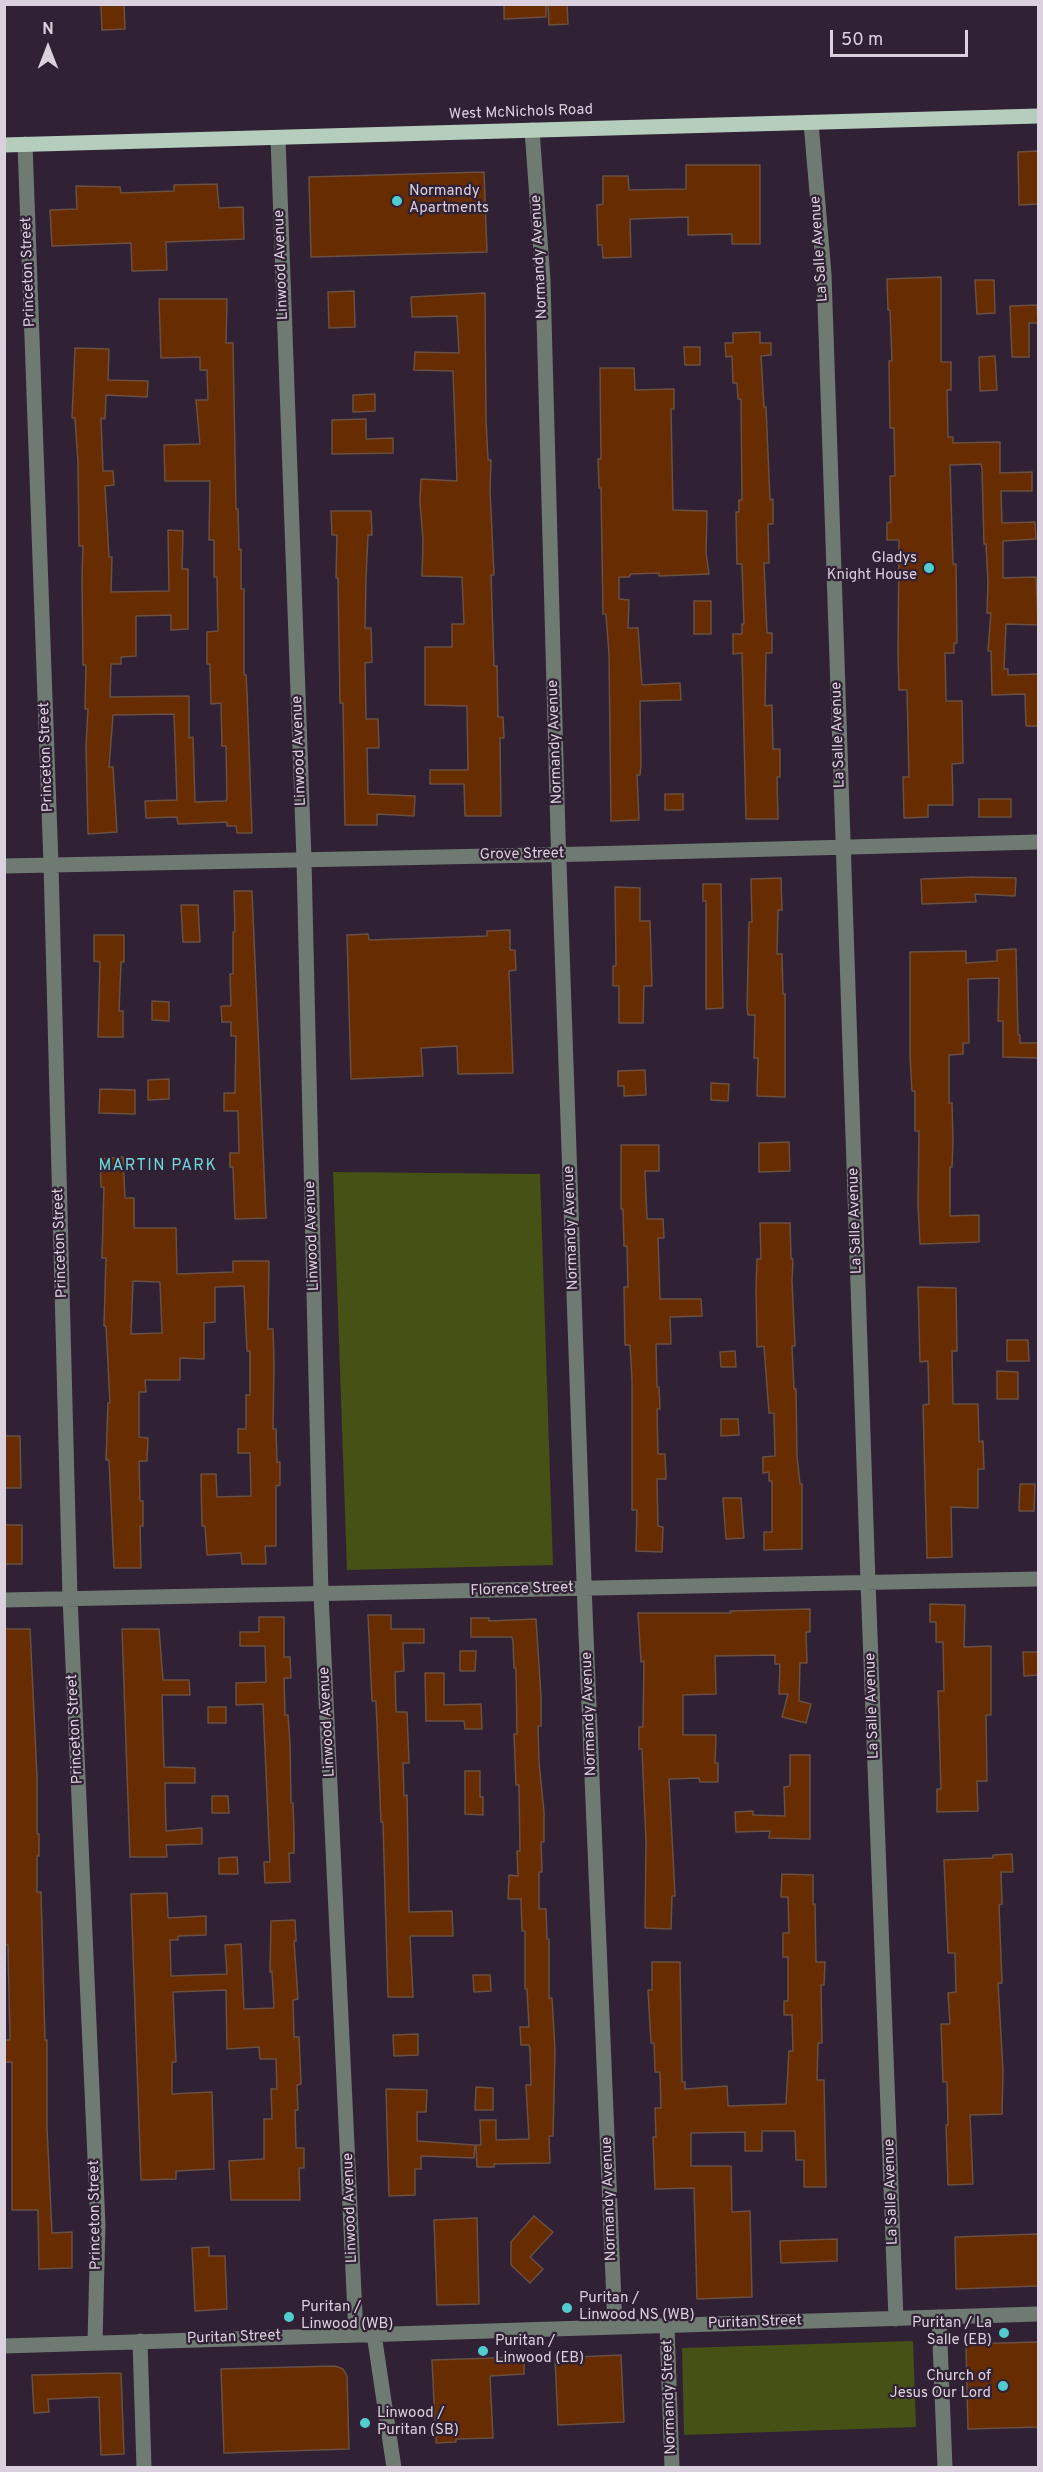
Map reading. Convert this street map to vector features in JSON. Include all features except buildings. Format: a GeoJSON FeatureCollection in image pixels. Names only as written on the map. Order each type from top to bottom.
{"type":"FeatureCollection","features":[{"type":"Feature","properties":{"kind":"main road","name":"West McNichols Road"},"geometry":{"type":"LineString","coordinates":[[4,145],[1038,116]]}},
{"type":"Feature","properties":{"kind":"street","name":"La Salle Avenue"},"geometry":{"type":"LineString","coordinates":[[811,123],[824,274],[868,1582],[896,2319]]}},
{"type":"Feature","properties":{"kind":"street","name":"Normandy Avenue"},"geometry":{"type":"LineString","coordinates":[[532,130],[543,281],[584,1588],[615,2326]]}},
{"type":"Feature","properties":{"kind":"street","name":"Linwood Avenue"},"geometry":{"type":"LineString","coordinates":[[278,138],[304,860],[321,1594],[356,2335]]}},
{"type":"Feature","properties":{"kind":"street","name":"Princeton Street"},"geometry":{"type":"LineString","coordinates":[[25,144],[51,864],[70,1597],[98,2225],[95,2342]]}},
{"type":"Feature","properties":{"kind":"street","name":"Grove Street"},"geometry":{"type":"LineString","coordinates":[[4,866],[1038,842]]}},
{"type":"Feature","properties":{"kind":"street","name":"Florence Street"},"geometry":{"type":"LineString","coordinates":[[4,1600],[1038,1578]]}},
{"type":"Feature","properties":{"kind":"street","name":"Puritan Street"},"geometry":{"type":"LineString","coordinates":[[4,2346],[1038,2314]]}},
{"type":"Feature","properties":{"kind":"street"},"geometry":{"type":"LineString","coordinates":[[939,2317],[945,2468]]}},
{"type":"Feature","properties":{"kind":"street","name":"Normandy Street"},"geometry":{"type":"LineString","coordinates":[[667,2326],[672,2468]]}},
{"type":"Feature","properties":{"kind":"street"},"geometry":{"type":"LineString","coordinates":[[374,2334],[394,2468]]}},
{"type":"Feature","properties":{"kind":"street"},"geometry":{"type":"LineString","coordinates":[[140,2341],[144,2468]]}},
{"type":"Feature","properties":{"kind":"green space"},"geometry":{"type":"Polygon","coordinates":[[[333,1172],[540,1174],[553,1565],[347,1570],[333,1172]]]}},
{"type":"Feature","properties":{"kind":"green space"},"geometry":{"type":"Polygon","coordinates":[[[913,2341],[916,2427],[684,2435],[682,2348],[913,2341]]]}},
{"type":"Feature","properties":{"kind":"place","name":"Normandy Apartments"},"geometry":{"type":"Point","coordinates":[397,201]}},
{"type":"Feature","properties":{"kind":"place","name":"Gladys Knight House"},"geometry":{"type":"Point","coordinates":[929,568]}},
{"type":"Feature","properties":{"kind":"place","name":"Puritan / Linwood NS (WB)"},"geometry":{"type":"Point","coordinates":[567,2308]}},
{"type":"Feature","properties":{"kind":"place","name":"Puritan / Linwood (WB)"},"geometry":{"type":"Point","coordinates":[289,2317]}},
{"type":"Feature","properties":{"kind":"place","name":"Puritan / La Salle (EB)"},"geometry":{"type":"Point","coordinates":[1004,2333]}},
{"type":"Feature","properties":{"kind":"place","name":"Puritan / Linwood (EB)"},"geometry":{"type":"Point","coordinates":[483,2351]}},
{"type":"Feature","properties":{"kind":"place","name":"Church of Jesus Our Lord"},"geometry":{"type":"Point","coordinates":[1003,2386]}},
{"type":"Feature","properties":{"kind":"place","name":"Linwood / Puritan (SB)"},"geometry":{"type":"Point","coordinates":[365,2423]}},
{"type":"Feature","properties":{"kind":"district","name":"MARTIN PARK"},"geometry":{"type":"Point","coordinates":[158,1167]}}]}
